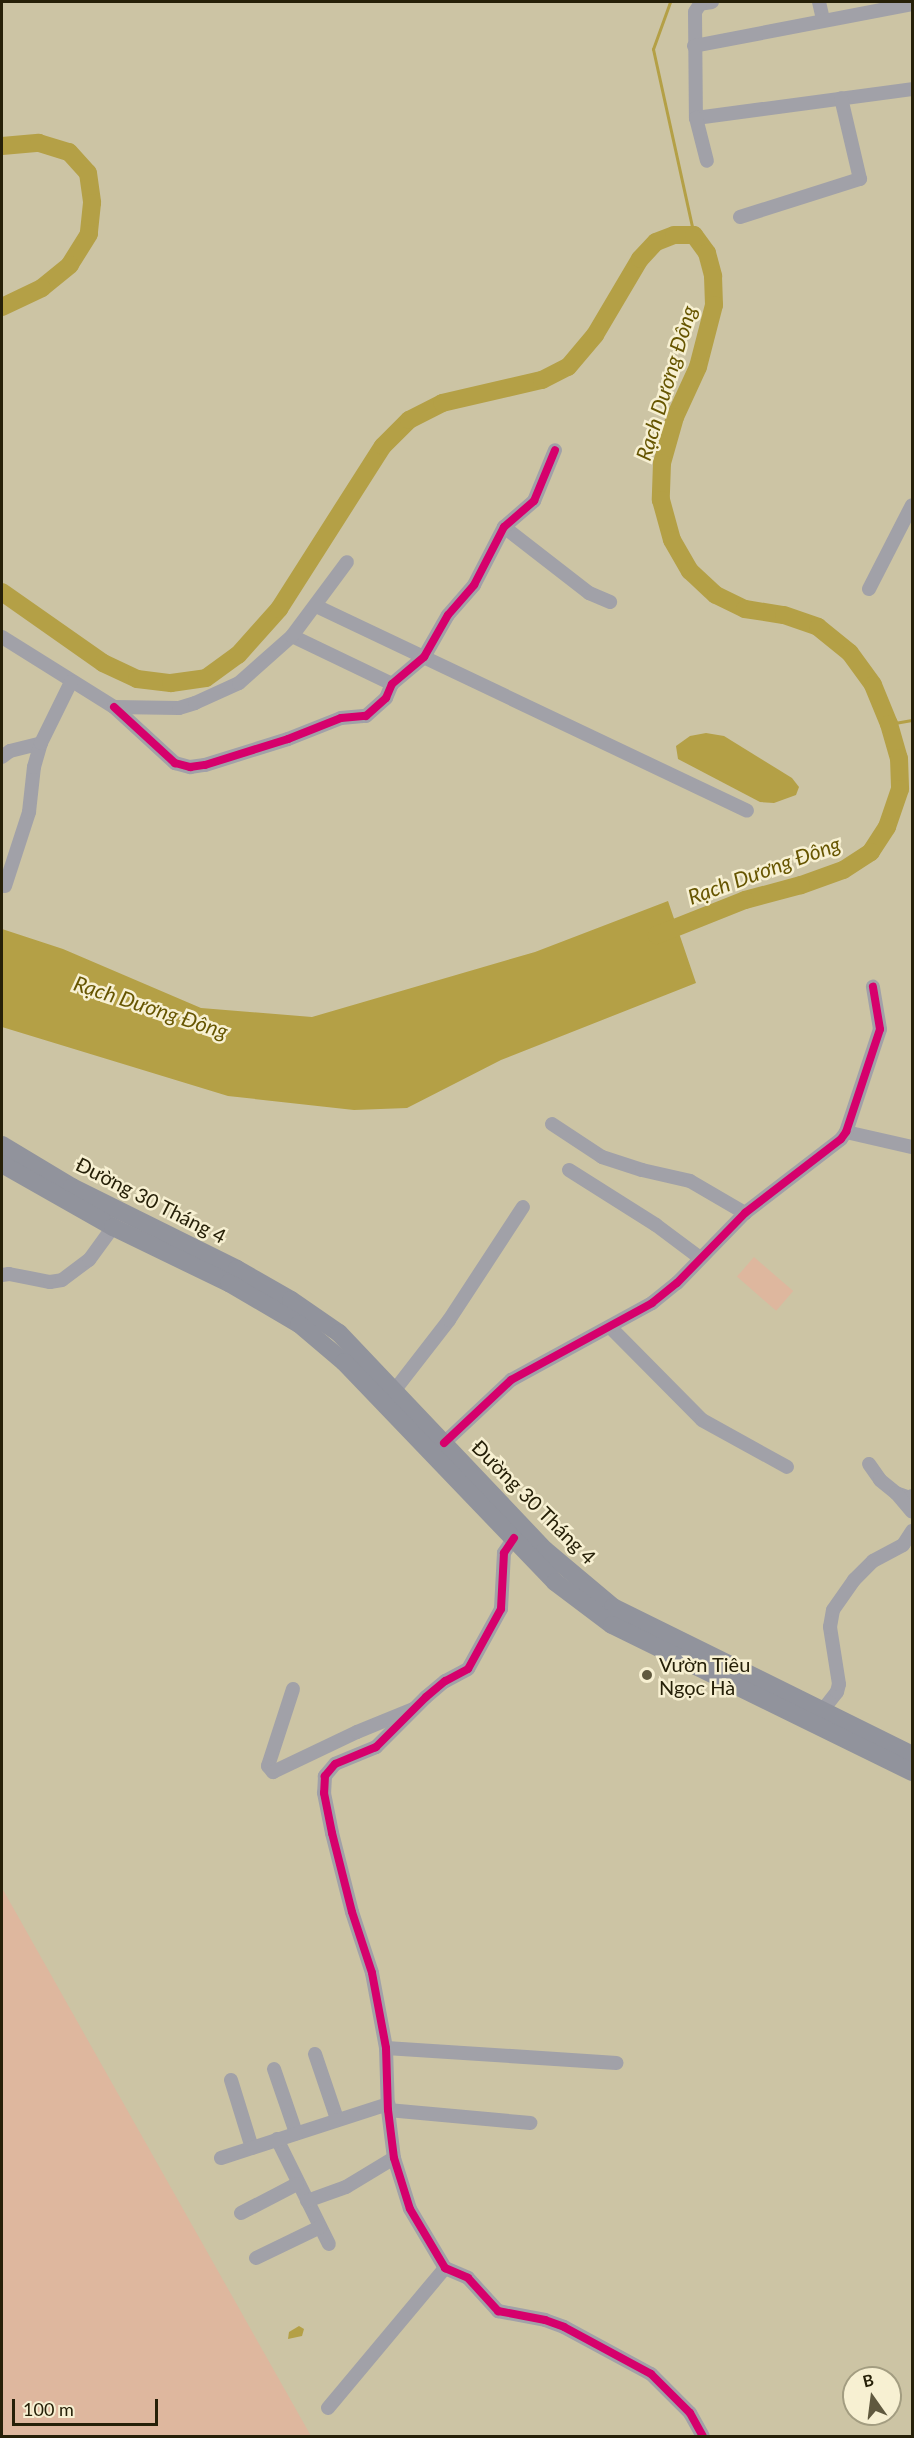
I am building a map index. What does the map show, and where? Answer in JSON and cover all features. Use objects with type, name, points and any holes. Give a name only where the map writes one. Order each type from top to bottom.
[{"type":"main road","name":"Đường 30 Tháng 4","points":[[6,1157],[113,1227],[291,1300],[339,1333],[394,1391],[514,1538],[555,1582],[612,1625],[650,1636],[774,1695],[912,1772]]},
{"type":"main road","name":"Đường 30 Tháng 4","points":[[6,1157],[82,1192],[233,1276],[299,1324],[439,1448],[577,1579],[650,1636]]},
{"type":"main road","name":"Đường 30 Tháng 4","points":[[774,1695],[822,1711],[912,1755]]},
{"type":"street","points":[[707,161],[696,118],[694,46],[696,7],[712,2]]},
{"type":"street","points":[[819,2],[823,20]]},
{"type":"street","points":[[694,46],[912,4]]},
{"type":"street","points":[[696,118],[912,89]]},
{"type":"street","points":[[740,217],[860,179],[841,98]]},
{"type":"street","points":[[4,638],[114,707],[176,763],[190,767],[205,765],[288,739],[341,718],[366,716],[386,698],[392,684],[424,657],[448,615],[474,585],[504,527],[534,501],[555,450]]},
{"type":"street","points":[[869,589],[912,505]]},
{"type":"street","points":[[504,527],[589,593],[610,602]]},
{"type":"street","points":[[114,707],[166,709],[195,703],[239,683],[292,636],[347,562]]},
{"type":"street","points":[[316,606],[747,811]]},
{"type":"street","points":[[292,636],[392,684]]},
{"type":"street","points":[[5,886],[29,812],[34,767],[41,743],[71,682]]},
{"type":"street","points":[[2,757],[10,751],[41,743]]},
{"type":"street","points":[[439,1448],[511,1380],[611,1328],[652,1303],[677,1283],[699,1257],[744,1213],[832,1148],[846,1132],[880,1029],[873,987]]},
{"type":"street","points":[[552,1124],[602,1157],[642,1170],[690,1181],[744,1213]]},
{"type":"street","points":[[846,1132],[910,1143]]},
{"type":"street","points":[[569,1170],[656,1225],[699,1257]]},
{"type":"street","points":[[394,1391],[449,1320],[523,1208]]},
{"type":"street","points":[[2,1275],[9,1274],[50,1282],[62,1280],[89,1260],[113,1227]]},
{"type":"street","points":[[611,1328],[702,1420],[787,1467]]},
{"type":"street","points":[[869,1464],[873,1474],[896,1492],[912,1512]]},
{"type":"street","points":[[896,1492],[910,1498],[912,1496]]},
{"type":"street","points":[[822,1711],[837,1692],[839,1684],[830,1627],[833,1610],[854,1580],[873,1561],[903,1545],[912,1530]]},
{"type":"street","points":[[514,1538],[504,1553],[501,1609],[468,1669],[445,1681],[376,1747],[328,1770],[324,1783],[332,1833],[352,1912],[372,1972],[386,2048],[388,2107],[394,2158],[410,2209],[445,2268],[468,2278],[498,2311],[546,2320],[564,2326],[651,2374],[690,2413],[703,2436]]},
{"type":"street","points":[[293,1689],[268,1766],[273,1772],[357,1731],[415,1709]]},
{"type":"street","points":[[386,2048],[617,2063]]},
{"type":"street","points":[[315,2054],[337,2119]]},
{"type":"street","points":[[274,2068],[296,2133]]},
{"type":"street","points":[[231,2080],[252,2148]]},
{"type":"street","points":[[221,2158],[337,2119],[388,2107],[530,2123]]},
{"type":"street","points":[[277,2139],[297,2184],[329,2244]]},
{"type":"street","points":[[307,2201],[346,2187],[394,2158]]},
{"type":"street","points":[[241,2213],[297,2184]]},
{"type":"street","points":[[256,2258],[320,2227]]},
{"type":"street","points":[[328,2408],[445,2268]]},
{"type":"shaded area","points":[[754,1257],[793,1291],[776,1311],[737,1277]]},
{"type":"shaded area","points":[[2,1888],[311,2436],[2,2436]]},
{"type":"water","points":[[706,733],[724,736],[792,778],[799,787],[796,795],[774,803],[760,802],[678,759],[676,746],[690,736]]},
{"type":"water","points":[[668,901],[696,983],[501,1060],[407,1108],[354,1110],[228,1096],[2,1027],[2,929],[63,949],[201,1008],[312,1017],[535,952]]},
{"type":"water","points":[[299,2326],[304,2329],[302,2336],[288,2339],[289,2332]]},
{"type":"waterway","points":[[670,2],[653,49],[694,235]]},
{"type":"waterway","name":"Rạch Dương Đông","points":[[2,146],[39,143],[69,152],[88,173],[92,203],[89,234],[70,265],[42,288],[2,307]]},
{"type":"waterway","name":"Rạch Dương Đông","points":[[2,592],[103,663],[137,679],[171,683],[206,678],[238,655],[279,609],[383,446],[409,420],[442,403],[542,380],[568,367],[595,335],[640,259],[656,242],[674,235],[694,235],[707,253],[713,276],[714,305],[698,367],[675,417],[662,463],[661,500],[672,540],[690,571],[716,595],[745,609],[784,615],[818,627],[850,653],[873,685],[889,724],[899,758],[900,789],[887,827],[871,852],[843,870],[801,885],[745,900],[657,935]]},
{"type":"waterway","points":[[889,724],[912,720]]},
{"type":"cycle path","points":[[114,707],[175,763],[190,767],[205,765],[288,739],[341,718],[366,716],[386,698],[392,684],[424,657],[448,615],[474,585],[504,527],[534,501],[555,450]]},
{"type":"cycle path","points":[[444,1443],[511,1380],[652,1303],[677,1283],[745,1213],[841,1139],[846,1132],[880,1029],[873,987]]},
{"type":"cycle path","points":[[514,1538],[504,1553],[501,1609],[468,1669],[445,1681],[426,1697],[376,1747],[335,1764],[325,1776],[324,1793],[332,1833],[352,1912],[372,1973],[386,2048],[388,2110],[394,2158],[410,2209],[445,2268],[468,2278],[498,2311],[545,2320],[564,2327],[651,2374],[690,2413],[703,2436]]},
{"type":"place","name":"Vườn Tiêu Ngọc Hà","points":[[647,1675]]}]
